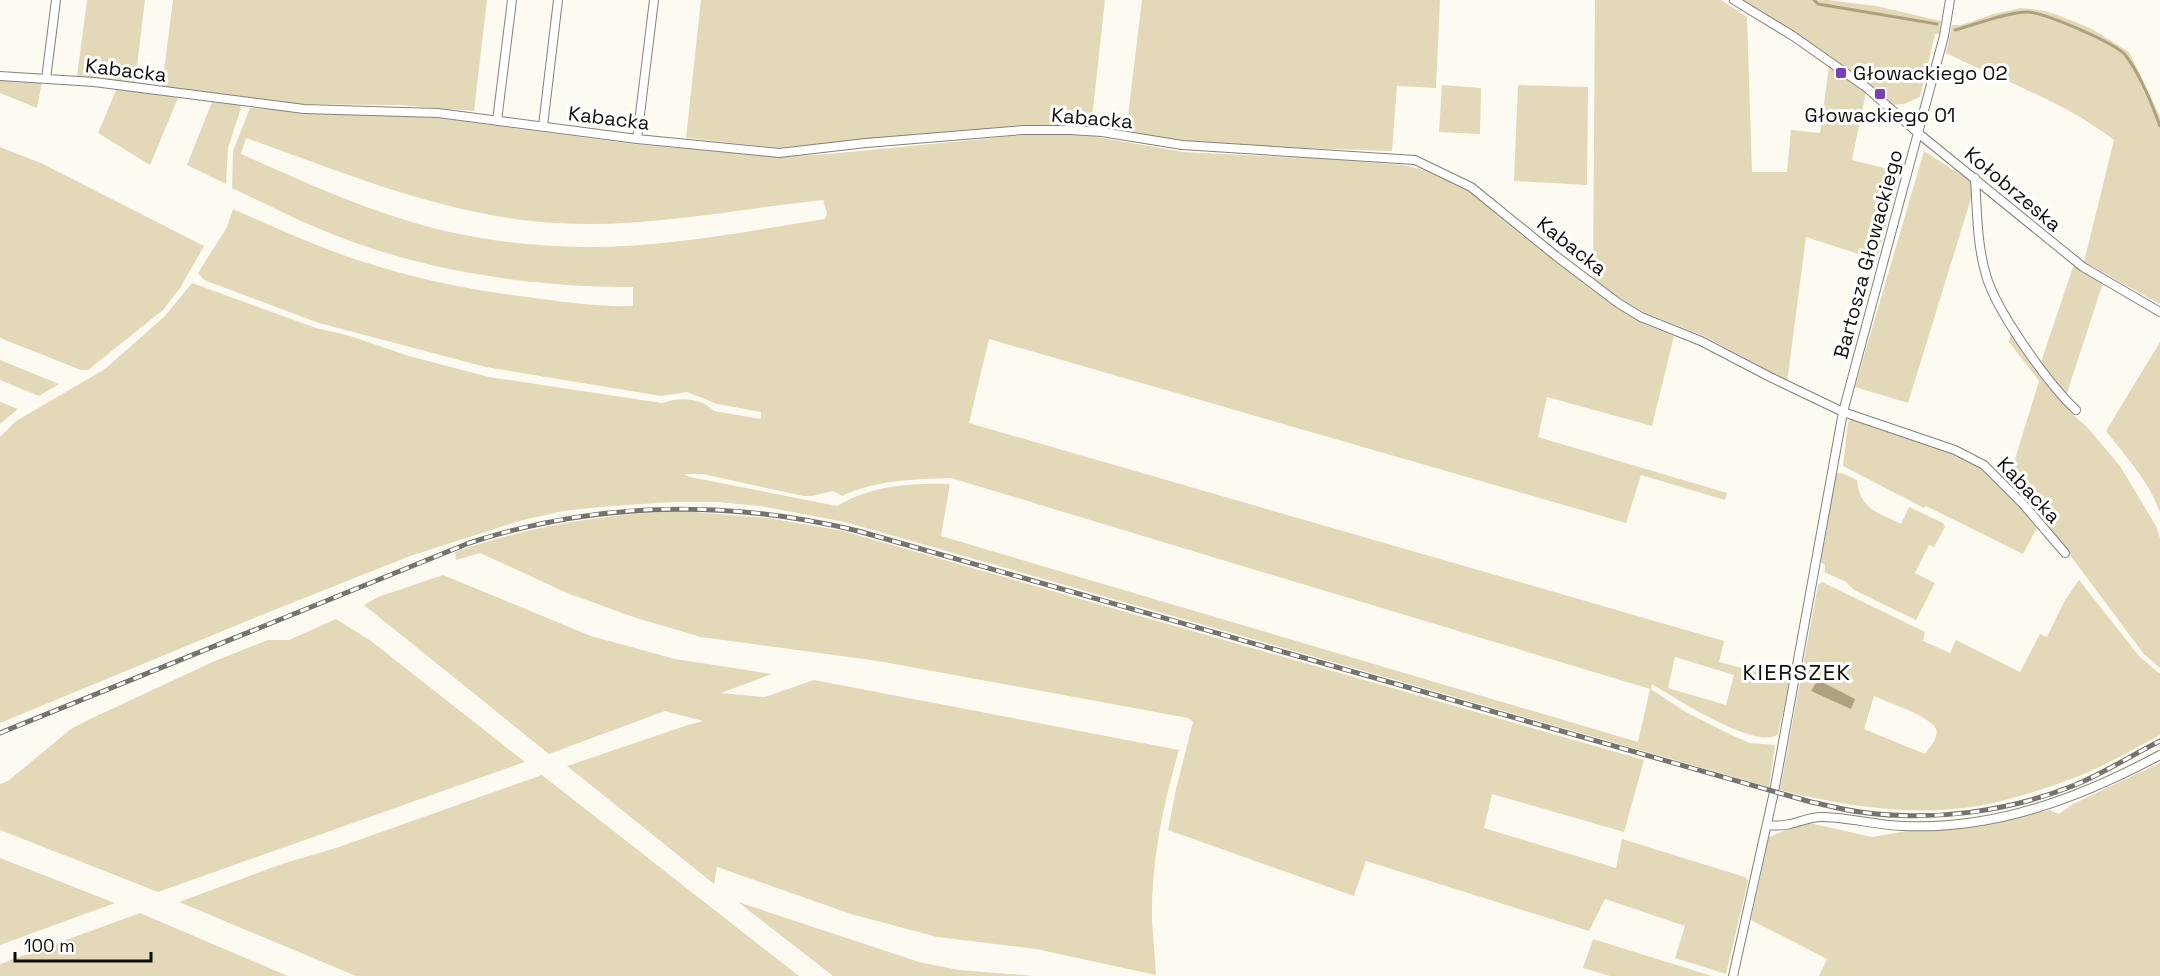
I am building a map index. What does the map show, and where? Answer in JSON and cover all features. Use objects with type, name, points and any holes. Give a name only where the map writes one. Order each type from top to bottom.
[{"type":"street","points":[[46,79],[56,0]]},
{"type":"street","points":[[497,121],[512,0]]},
{"type":"street","points":[[543,126],[558,0]]},
{"type":"street","points":[[637,139],[654,0]]},
{"type":"street","name":"Kołobrzeska","points":[[1734,0],[1842,70],[1880,98],[1918,133],[2083,267],[2160,312]]},
{"type":"street","name":"Bartosza Głowackiego","points":[[1734,976],[1767,825],[1843,412],[1944,36],[1950,0]]},
{"type":"street","name":"Kabacka","points":[[0,76],[94,82],[304,109],[438,113],[637,139],[779,153],[1023,130],[1070,130],[1102,132],[1182,145],[1415,160],[1471,187],[1618,303],[1641,317],[1701,341],[1843,412],[1934,442],[1971,457],[1984,465],[2024,504],[2065,554]]},
{"type":"street","points":[[1975,178],[1982,258],[1992,293],[2030,352],[2064,399],[2076,410]]},
{"type":"street","points":[[1767,825],[1781,826],[1817,817],[1905,826],[1963,823],[2000,818],[2079,794],[2160,755]]},
{"type":"shaded area","points":[[87,0],[145,0],[135,83],[77,76]]},
{"type":"shaded area","points":[[173,0],[487,0],[474,111],[397,105],[290,104],[162,86]]},
{"type":"shaded area","points":[[701,0],[1105,0],[1091,128],[1025,125],[815,147],[777,148],[686,138]]},
{"type":"shaded area","points":[[1142,0],[1440,0],[1436,88],[1397,86],[1392,151],[1196,142],[1126,132]]},
{"type":"shaded area","points":[[1595,0],[1721,0],[1747,17],[1752,172],[1787,172],[1791,130],[1820,133],[1829,66],[1866,92],[1852,160],[1900,172],[1877,260],[1806,237],[1787,383],[1704,336],[1643,312],[1620,299],[1593,278]]},
{"type":"shaded area","points":[[1742,0],[1828,0],[1876,6],[1941,21],[1939,34],[1935,34],[1920,97],[1904,104],[1894,105],[1857,74]]},
{"type":"shaded area","points":[[2021,8],[2058,15],[2092,29],[2129,52],[2158,112],[2160,117],[2160,304],[2084,262],[2114,140],[2053,103],[1946,53],[1952,25],[1961,25]]},
{"type":"shaded area","points":[[0,79],[42,82],[37,108],[0,93]]},
{"type":"shaded area","points":[[1442,85],[1481,88],[1480,134],[1439,132]]},
{"type":"shaded area","points":[[1518,85],[1588,87],[1587,185],[1514,181]]},
{"type":"shaded area","points":[[117,88],[178,98],[150,165],[98,133]]},
{"type":"shaded area","points":[[212,102],[240,105],[241,108],[228,148],[226,184],[187,165]]},
{"type":"shaded area","points":[[250,108],[438,118],[633,144],[777,157],[1024,135],[1086,135],[1183,152],[1403,165],[1436,173],[1477,196],[1609,302],[1646,325],[1674,336],[1652,426],[1547,397],[1538,437],[1727,493],[1725,500],[1641,475],[1626,523],[989,339],[969,423],[1724,641],[1719,662],[1790,681],[1778,734],[1768,738],[1735,730],[1652,684],[1651,689],[1684,711],[1731,735],[1750,743],[1775,745],[1769,787],[845,522],[760,506],[717,502],[612,506],[563,511],[519,521],[410,556],[0,723],[0,437],[16,421],[105,369],[165,316],[192,283],[316,328],[489,377],[662,403],[690,400],[703,403],[714,411],[761,419],[761,412],[717,404],[687,392],[661,396],[486,367],[319,323],[204,280],[198,273],[227,227],[233,209],[347,256],[430,280],[497,293],[599,305],[633,306],[633,287],[552,284],[471,273],[391,255],[353,242],[232,188],[233,151]],"holes":[[[246,138],[398,192],[476,212],[516,219],[589,224],[656,221],[823,200],[827,213],[825,219],[708,238],[649,244],[573,247],[502,241],[467,236],[423,225],[344,198],[241,154]],[[684,474],[703,474],[803,496],[833,491],[842,496],[881,484],[951,478],[1650,689],[1638,742],[941,536],[950,484],[892,487],[864,494],[837,506]],[[1675,657],[1734,675],[1726,705],[1668,688]]]},
{"type":"shaded area","points":[[0,147],[41,163],[204,246],[180,288],[163,310],[88,370],[81,370],[0,338]]},
{"type":"shaded area","points":[[1924,151],[1972,182],[1973,192],[1908,403],[1855,387]]},
{"type":"shaded area","points":[[2074,264],[2103,283],[2066,396],[2041,362]]},
{"type":"shaded area","points":[[2012,331],[2071,413],[2087,427],[2120,466],[2156,526],[2160,538],[2160,668],[2143,653],[2061,543],[2008,482],[2039,381],[2009,342]]},
{"type":"shaded area","points":[[2160,342],[2160,513],[2144,480],[2106,431]]},
{"type":"shaded area","points":[[0,360],[59,384],[39,396],[0,380]]},
{"type":"shaded area","points":[[0,402],[18,409],[0,424]]},
{"type":"shaded area","points":[[1852,419],[1927,443],[1987,469],[2038,526],[2023,554],[1926,506],[1924,508],[1843,466],[1848,422]]},
{"type":"shaded area","points":[[1836,473],[1842,473],[1857,480],[1866,504],[1878,513],[1901,524],[1909,507],[1943,523],[1945,527],[1934,547],[1929,545],[1915,573],[1935,583],[1916,620],[1854,590],[1846,582],[1822,571],[1825,571],[1825,565],[1821,562]]},
{"type":"shaded area","points":[[681,511],[768,518],[843,531],[1644,760],[1624,832],[1492,794],[1484,828],[1616,868],[1622,839],[1745,877],[1748,881],[1726,974],[1675,958],[1685,926],[1605,899],[1589,931],[1366,861],[1354,896],[1168,830],[1193,722],[1188,718],[878,661],[701,637],[636,618],[567,593],[480,553],[456,560],[455,552],[539,528],[595,518]]},
{"type":"shaded area","points":[[443,575],[591,636],[675,659],[772,674],[721,693],[765,697],[814,680],[1179,750],[1163,813],[1156,855],[1152,920],[1156,975],[1036,949],[937,937],[851,914],[717,867],[714,884],[567,766],[703,721],[665,711],[549,754],[364,605],[378,597]]},
{"type":"shaded area","points":[[2079,580],[2139,656],[2160,674],[2160,735],[2079,776],[2029,793],[1978,806],[1928,810],[1878,808],[1829,801],[1780,790],[1818,585],[1822,582],[1925,632],[1923,641],[1950,653],[1956,640],[2020,672],[2040,634],[2047,637],[2064,602]],"holes":[[[1874,696],[1933,724],[1937,732],[1936,736],[1925,754],[1864,729]]]},
{"type":"shaded area","points":[[336,619],[371,641],[525,762],[158,892],[0,830],[0,784],[8,781],[71,729],[217,660],[268,640],[289,640]]},
{"type":"shaded area","points":[[1818,680],[1855,699],[1851,709],[1811,691]]},
{"type":"shaded area","points":[[2160,763],[2160,976],[1819,976],[1827,959],[1751,920],[1769,837],[1805,822],[1872,837],[1907,831],[1979,826],[2050,810],[2059,814],[2073,804]]},
{"type":"shaded area","points":[[542,775],[799,976],[356,976],[179,902],[282,864],[339,847]]},
{"type":"shaded area","points":[[0,858],[115,903],[0,945]]},
{"type":"shaded area","points":[[738,902],[919,962],[959,970],[1035,976],[833,976]]},
{"type":"shaded area","points":[[140,913],[288,976],[0,976],[0,964]]},
{"type":"shaded area","points":[[1593,939],[1712,976],[1610,976],[1583,968]]},
{"type":"waterway","points":[[1814,0],[1818,4],[1937,24]]},
{"type":"waterway","points":[[1955,30],[2026,12],[2063,22],[2109,44],[2126,56],[2141,81],[2160,126]]},
{"type":"railway","points":[[0,733],[469,543],[517,529],[566,519],[614,512],[662,509],[760,513],[858,531],[1811,802],[1854,811],[1915,816],[1997,808],[2075,785],[2160,741]]},
{"type":"place","name":"Głowackiego 02","points":[[1841,73]]},
{"type":"place","name":"Głowackiego 01","points":[[1880,94]]},
{"type":"district","name":"KIERSZEK","points":[[1797,672]]}]
